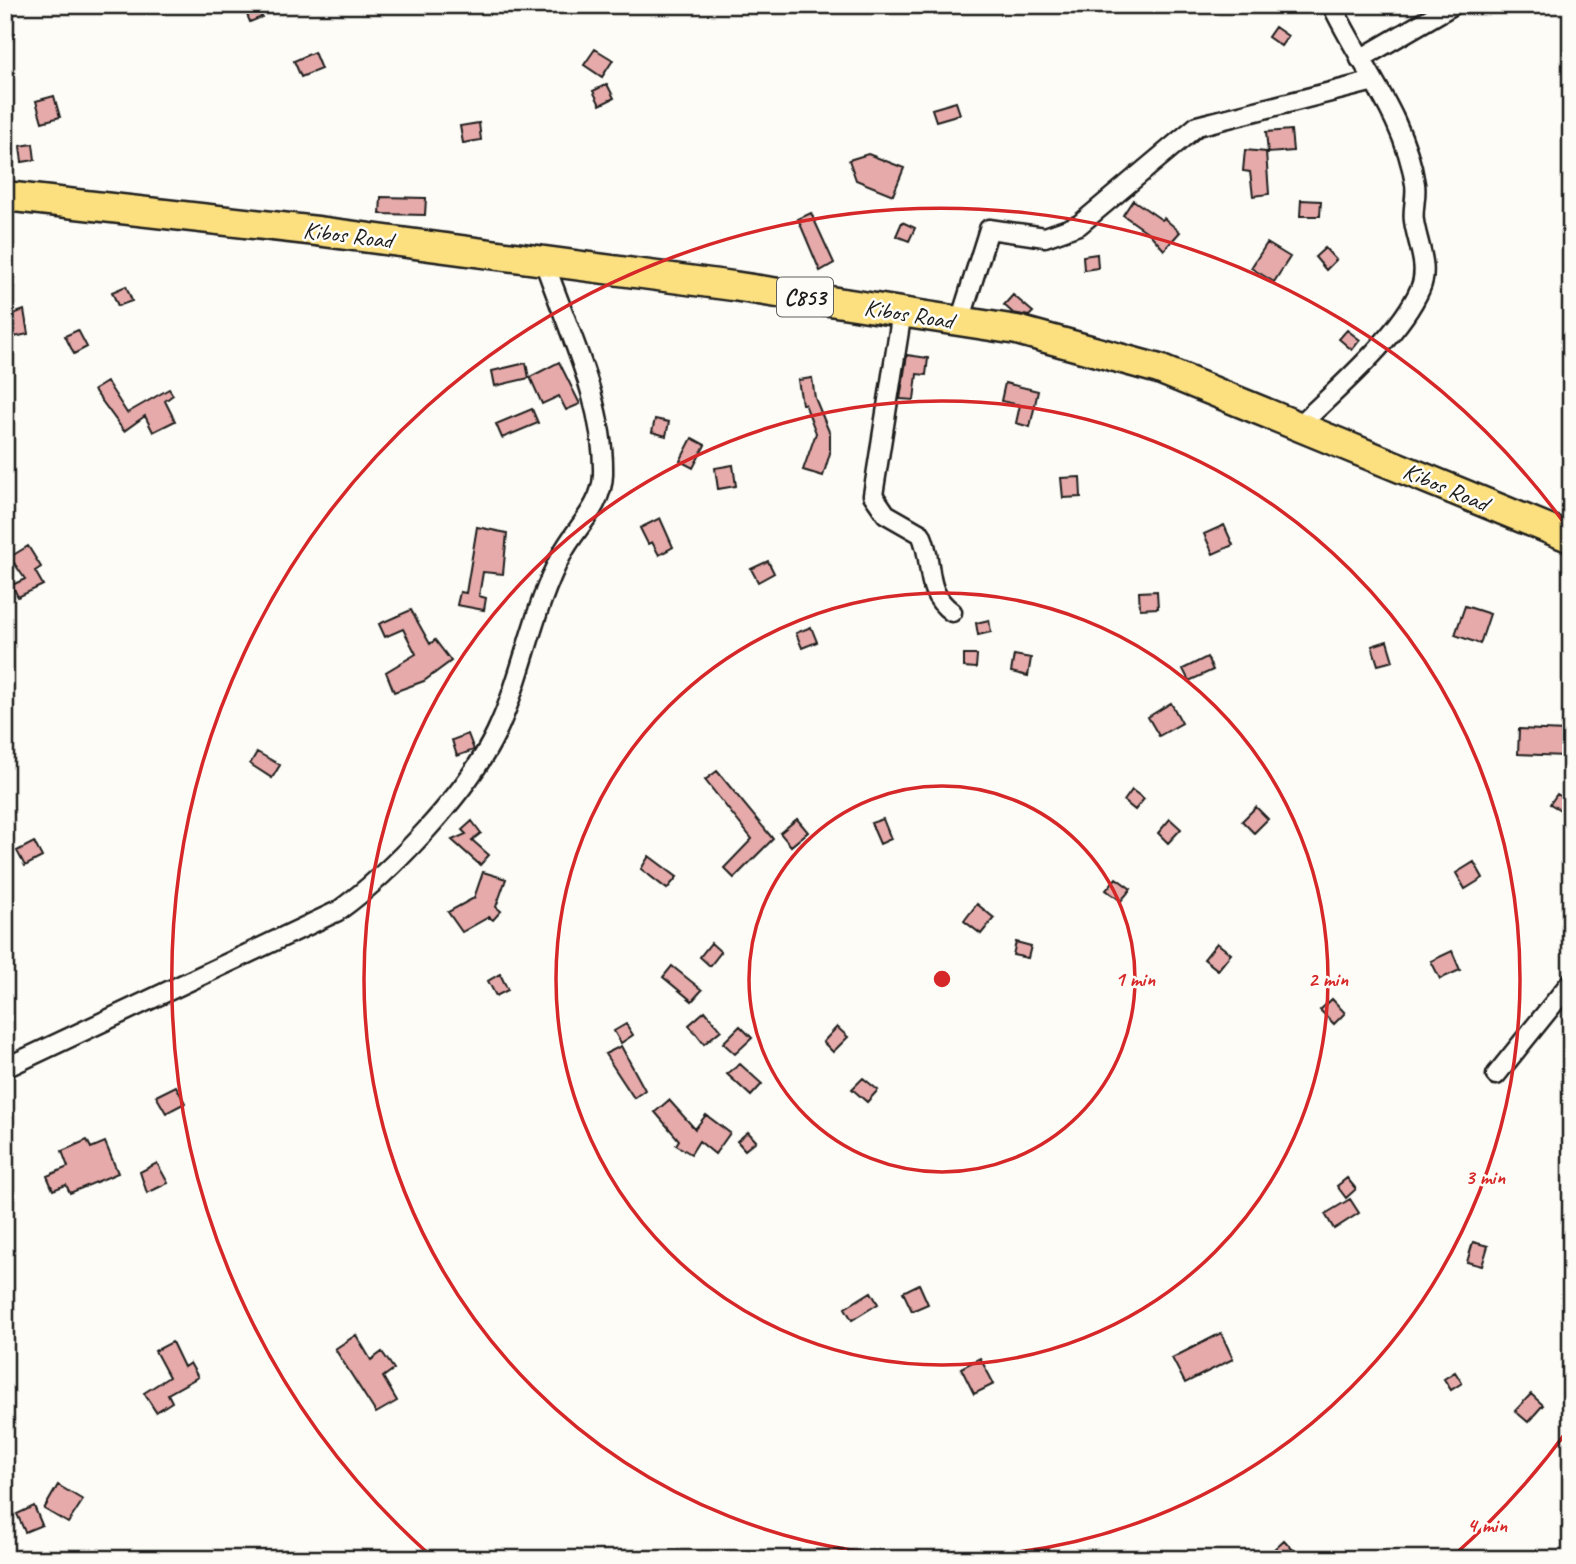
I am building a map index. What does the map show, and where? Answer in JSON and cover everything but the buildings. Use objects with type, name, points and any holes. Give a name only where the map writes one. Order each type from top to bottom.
[{"type":"main road","name":"Kibos Road","points":[[5,196],[317,231],[544,261],[902,312],[1029,333],[1159,369],[1568,532]]},
{"type":"street","points":[[1300,425],[1390,332],[1413,304],[1422,286],[1424,266],[1413,217],[1416,186],[1402,137],[1332,5]]},
{"type":"street","points":[[1360,59],[1453,5]]},
{"type":"street","points":[[960,321],[989,229],[1045,237],[1079,225],[1197,127],[1374,81]]},
{"type":"street","points":[[5,1068],[98,1027],[338,911],[364,891],[426,829],[474,771],[496,732],[562,553],[583,526],[603,479],[603,446],[594,407],[544,261]]},
{"type":"street","points":[[902,312],[873,495],[886,514],[921,534],[927,552],[933,592],[952,612]]},
{"type":"street","points":[[1496,1075],[1571,982]]}]
